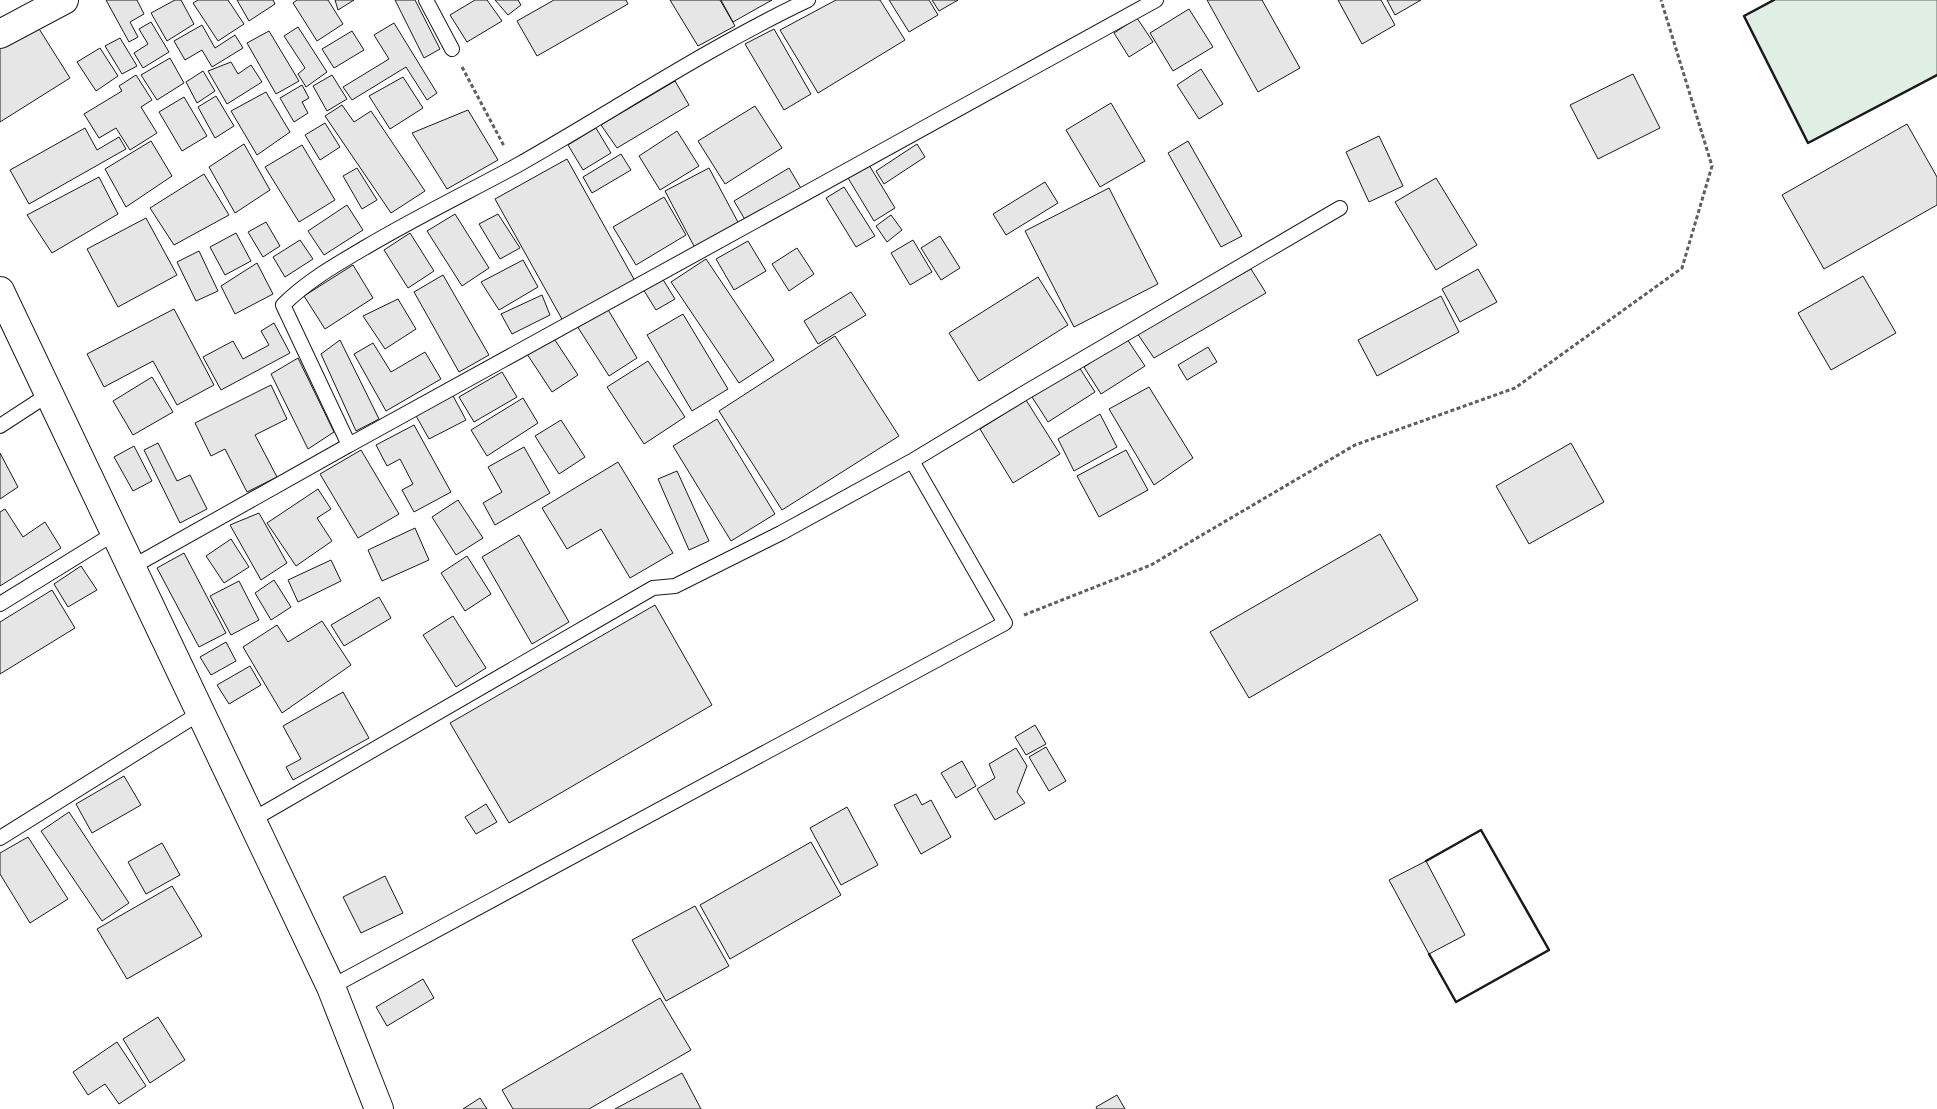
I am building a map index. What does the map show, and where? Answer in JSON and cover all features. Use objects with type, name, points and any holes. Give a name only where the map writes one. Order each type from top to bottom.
[{"type":"main road","points":[[0,34],[64,0]]},
{"type":"main road","points":[[0,291],[331,987],[379,1109]]},
{"type":"lane","points":[[426,0],[452,49]]},
{"type":"lane","points":[[348,445],[283,305],[297,291],[344,260],[402,226],[515,166],[761,22],[808,0]]},
{"type":"lane","points":[[132,567],[348,445],[1156,0]]},
{"type":"lane","points":[[252,820],[653,588],[675,586],[781,533],[912,461],[1340,208]]},
{"type":"lane","points":[[0,426],[49,394]]},
{"type":"lane","points":[[331,987],[1005,623],[912,461]]},
{"type":"lane","points":[[0,604],[115,533]]},
{"type":"lane","points":[[0,838],[200,713]]},
{"type":"path","points":[[1005,623],[1151,565],[1355,445],[1515,388],[1682,268],[1712,166],[1661,0]]},
{"type":"path","points":[[452,49],[515,166]]},
{"type":"green space","points":[[1774,0],[1937,0],[1937,75],[1808,143],[1744,16]]},
{"type":"building","points":[[106,0],[137,0],[144,14],[130,22],[138,37],[129,42]]},
{"type":"building","points":[[175,0],[181,0],[194,24],[167,41],[151,13]]},
{"type":"building","points":[[198,0],[228,0],[244,24],[218,41],[193,3]]},
{"type":"building","points":[[237,0],[273,0],[275,4],[249,21]]},
{"type":"building","points":[[297,0],[328,0],[343,24],[317,41],[293,3]]},
{"type":"building","points":[[335,0],[354,0],[338,10]]},
{"type":"building","points":[[395,0],[415,0],[440,49],[424,58]]},
{"type":"building","points":[[475,0],[487,0],[502,21],[467,42],[450,15]]},
{"type":"building","points":[[495,0],[518,0],[521,5],[508,15]]},
{"type":"building","points":[[554,0],[626,0],[628,4],[537,56],[517,21]]},
{"type":"building","points":[[670,0],[720,0],[735,26],[698,46]]},
{"type":"building","points":[[721,0],[772,0],[733,22]]},
{"type":"building","points":[[836,0],[880,0],[905,40],[818,93],[780,30]]},
{"type":"building","points":[[889,0],[929,0],[938,15],[909,32]]},
{"type":"building","points":[[932,0],[958,0],[939,11]]},
{"type":"building","points":[[1207,0],[1262,0],[1300,68],[1258,92]]},
{"type":"building","points":[[1338,0],[1381,0],[1395,25],[1362,44]]},
{"type":"building","points":[[1387,0],[1421,0],[1395,15]]},
{"type":"building","points":[[1189,9],[1213,47],[1173,71],[1150,33]]},
{"type":"building","points":[[1137,18],[1153,42],[1129,57],[1114,33]]},
{"type":"building","points":[[151,22],[169,52],[143,68],[134,53],[148,44],[139,29]]},
{"type":"building","points":[[394,23],[437,93],[427,100],[406,67],[352,100],[343,87],[389,59],[374,35]]},
{"type":"building","points":[[36,24],[70,78],[0,122],[0,47]]},
{"type":"building","points":[[202,25],[215,48],[235,35],[243,48],[212,67],[202,50],[185,60],[174,41]]},
{"type":"building","points":[[298,27],[327,72],[306,87],[298,74],[305,68],[284,36]]},
{"type":"building","points":[[774,29],[811,94],[784,110],[745,44]]},
{"type":"building","points":[[269,31],[299,81],[276,94],[247,43]]},
{"type":"building","points":[[352,31],[364,50],[334,68],[322,49]]},
{"type":"building","points":[[120,38],[137,66],[122,74],[105,46]]},
{"type":"building","points":[[100,48],[118,76],[96,91],[77,62]]},
{"type":"building","points":[[170,58],[184,83],[157,100],[141,75]]},
{"type":"building","points":[[231,62],[238,74],[251,65],[262,82],[227,104],[208,71]]},
{"type":"building","points":[[1201,69],[1223,104],[1199,119],[1177,85]]},
{"type":"building","points":[[203,71],[215,91],[197,103],[186,82]]},
{"type":"building","points":[[1633,74],[1660,128],[1598,159],[1570,105]]},
{"type":"building","points":[[136,75],[152,100],[141,107],[157,133],[130,150],[116,128],[99,138],[84,114],[122,91],[119,86]]},
{"type":"building","points":[[332,75],[347,99],[327,111],[313,86]]},
{"type":"building","points":[[403,77],[423,108],[390,129],[369,96]]},
{"type":"building","points":[[675,81],[689,105],[617,148],[601,125]]},
{"type":"building","points":[[302,85],[309,98],[302,102],[308,113],[294,122],[280,98]]},
{"type":"building","points":[[266,92],[290,132],[257,155],[231,111]]},
{"type":"building","points":[[216,96],[234,126],[215,138],[198,107]]},
{"type":"building","points":[[184,97],[207,136],[182,151],[159,112]]},
{"type":"building","points":[[1111,103],[1145,161],[1100,187],[1066,130]]},
{"type":"building","points":[[342,105],[354,122],[371,111],[425,191],[391,213],[325,116]]},
{"type":"building","points":[[755,106],[782,148],[725,184],[698,141]]},
{"type":"building","points":[[468,110],[498,160],[447,189],[412,133]]},
{"type":"building","points":[[325,123],[340,147],[320,160],[305,135]]},
{"type":"building","points":[[1907,124],[1937,177],[1937,205],[1824,269],[1782,195]]},
{"type":"building","points":[[85,128],[97,150],[119,137],[126,149],[29,204],[10,170]]},
{"type":"building","points":[[596,128],[611,153],[583,170],[568,145]]},
{"type":"building","points":[[677,131],[699,166],[660,190],[639,156]]},
{"type":"building","points":[[1379,136],[1403,186],[1369,202],[1346,152]]},
{"type":"building","points":[[151,141],[172,176],[126,207],[105,169]]},
{"type":"building","points":[[1188,141],[1242,236],[1221,247],[1168,153]]},
{"type":"building","points":[[244,144],[270,190],[235,213],[209,167]]},
{"type":"building","points":[[917,144],[925,157],[884,184],[876,171]]},
{"type":"building","points":[[302,145],[335,200],[299,222],[265,167]]},
{"type":"building","points":[[621,154],[631,170],[592,193],[583,177]]},
{"type":"building","points":[[567,159],[635,281],[563,321],[495,199]]},
{"type":"building","points":[[869,165],[895,208],[874,221],[848,178]]},
{"type":"building","points":[[357,168],[377,200],[362,209],[343,176]]},
{"type":"building","points":[[709,168],[739,224],[695,248],[665,191]]},
{"type":"building","points":[[789,168],[802,190],[747,223],[734,201]]},
{"type":"building","points":[[204,174],[229,215],[174,245],[150,208]]},
{"type":"building","points":[[99,177],[118,214],[52,253],[27,215]]},
{"type":"building","points":[[1436,178],[1477,245],[1436,270],[1395,202]]},
{"type":"building","points":[[1045,182],[1058,203],[1006,235],[993,214]]},
{"type":"building","points":[[844,187],[875,236],[856,247],[826,198]]},
{"type":"building","points":[[1109,188],[1158,284],[1074,327],[1025,231]]},
{"type":"building","points":[[664,197],[686,235],[636,265],[613,227]]},
{"type":"building","points":[[347,205],[363,230],[324,255],[308,231]]},
{"type":"building","points":[[455,214],[489,268],[462,286],[427,231]]},
{"type":"building","points":[[498,214],[520,248],[500,259],[479,224]]},
{"type":"building","points":[[891,215],[902,230],[887,242],[876,226]]},
{"type":"building","points":[[146,218],[177,275],[118,307],[87,249]]},
{"type":"building","points":[[266,222],[280,246],[263,257],[248,232]]},
{"type":"building","points":[[236,233],[251,261],[225,275],[210,247]]},
{"type":"building","points":[[410,233],[434,271],[408,288],[384,250]]},
{"type":"building","points":[[940,236],[960,268],[941,280],[921,248]]},
{"type":"building","points":[[300,240],[313,259],[285,277],[273,257]]},
{"type":"building","points":[[913,240],[932,272],[910,285],[891,253]]},
{"type":"building","points":[[748,241],[766,271],[734,290],[716,259]]},
{"type":"building","points":[[797,248],[814,274],[789,291],[772,264]]},
{"type":"building","points":[[199,251],[218,291],[196,301],[177,262]]},
{"type":"building","points":[[706,259],[774,360],[739,383],[671,282]]},
{"type":"building","points":[[523,260],[538,287],[499,310],[481,282]]},
{"type":"building","points":[[257,263],[273,294],[235,314],[221,286]]},
{"type":"building","points":[[353,265],[373,298],[325,329],[304,296]]},
{"type":"building","points":[[1251,269],[1266,293],[1154,358],[1137,333]]},
{"type":"building","points":[[1478,269],[1497,302],[1460,322],[1442,289]]},
{"type":"building","points":[[443,275],[489,355],[459,372],[414,292]]},
{"type":"building","points":[[1863,276],[1896,333],[1831,370],[1798,313]]},
{"type":"building","points":[[1038,277],[1068,325],[979,381],[949,333]]},
{"type":"building","points":[[662,278],[675,299],[656,310],[643,289]]},
{"type":"building","points":[[851,292],[866,315],[818,344],[804,321]]},
{"type":"building","points":[[542,295],[550,315],[512,334],[501,314]]},
{"type":"building","points":[[1441,296],[1459,332],[1377,376],[1358,340]]},
{"type":"building","points":[[398,299],[416,329],[385,349],[363,316]]},
{"type":"building","points":[[607,308],[637,358],[609,376],[577,326]]},
{"type":"building","points":[[174,309],[214,385],[177,405],[153,361],[104,387],[87,354]]},
{"type":"building","points":[[683,314],[728,389],[692,411],[647,335]]},
{"type":"building","points":[[274,323],[290,353],[221,390],[203,357],[233,341],[243,359],[269,345],[261,331]]},
{"type":"building","points":[[835,336],[899,436],[782,510],[719,411]]},
{"type":"building","points":[[553,337],[578,375],[552,392],[527,354]]},
{"type":"building","points":[[1127,339],[1145,366],[1101,394],[1084,367]]},
{"type":"building","points":[[340,340],[379,419],[356,431],[321,354]]},
{"type":"building","points":[[373,343],[391,372],[425,352],[441,379],[386,411],[354,354]]},
{"type":"building","points":[[1208,347],[1217,362],[1187,380],[1178,365]]},
{"type":"building","points":[[298,358],[334,432],[308,449],[271,374]]},
{"type":"building","points":[[648,361],[685,417],[644,444],[607,387]]},
{"type":"building","points":[[1079,367],[1095,392],[1048,422],[1032,397]]},
{"type":"building","points":[[502,372],[517,397],[474,422],[459,397]]},
{"type":"building","points":[[152,377],[173,412],[133,435],[113,401]]},
{"type":"building","points":[[271,385],[287,419],[255,435],[277,477],[247,492],[225,449],[211,456],[195,423]]},
{"type":"building","points":[[1149,387],[1193,458],[1154,485],[1109,409]]},
{"type":"building","points":[[452,394],[466,420],[429,439],[415,414]]},
{"type":"building","points":[[523,398],[538,423],[487,456],[471,430]]},
{"type":"building","points":[[1026,400],[1060,454],[1013,483],[980,429]]},
{"type":"building","points":[[1100,414],[1117,447],[1074,471],[1058,439]]},
{"type":"building","points":[[717,419],[775,514],[731,541],[673,446]]},
{"type":"building","points":[[561,420],[585,457],[559,474],[535,436]]},
{"type":"building","points":[[414,425],[451,492],[414,512],[402,490],[413,484],[400,459],[387,466],[376,445]]},
{"type":"building","points":[[158,443],[177,481],[190,475],[207,509],[180,523],[144,450]]},
{"type":"building","points":[[1571,443],[1604,502],[1529,544],[1496,486]]},
{"type":"building","points":[[134,446],[152,481],[133,491],[114,457]]},
{"type":"building","points":[[524,447],[550,493],[495,525],[483,503],[502,492],[488,467]]},
{"type":"building","points":[[361,450],[399,514],[358,538],[320,474]]},
{"type":"building","points":[[1126,450],[1148,490],[1099,517],[1077,476]]},
{"type":"building","points":[[0,453],[18,487],[0,499]]},
{"type":"building","points":[[618,462],[673,553],[630,578],[601,529],[567,549],[542,508]]},
{"type":"building","points":[[677,471],[709,541],[689,550],[658,479]]},
{"type":"building","points":[[318,489],[331,509],[317,518],[332,541],[296,566],[267,523]]},
{"type":"building","points":[[458,500],[483,538],[456,555],[432,517]]},
{"type":"building","points":[[5,509],[23,537],[45,522],[61,548],[0,586],[0,512]]},
{"type":"building","points":[[259,513],[287,563],[261,580],[230,525]]},
{"type":"building","points":[[415,528],[429,560],[382,581],[368,550]]},
{"type":"building","points":[[1380,534],[1418,600],[1249,698],[1210,632]]},
{"type":"building","points":[[519,535],[569,622],[532,644],[482,557]]},
{"type":"building","points":[[231,539],[249,567],[224,583],[206,556]]},
{"type":"building","points":[[184,553],[226,633],[199,647],[157,568]]},
{"type":"building","points":[[467,556],[491,594],[465,611],[441,573]]},
{"type":"building","points":[[331,560],[341,581],[298,602],[288,580]]},
{"type":"building","points":[[81,566],[97,590],[68,607],[54,584]]},
{"type":"building","points":[[274,580],[291,607],[271,620],[255,593]]},
{"type":"building","points":[[239,581],[259,620],[231,635],[210,596]]},
{"type":"building","points":[[52,590],[75,628],[0,674],[0,622]]},
{"type":"building","points":[[379,597],[391,618],[344,646],[331,625]]},
{"type":"building","points":[[655,605],[712,705],[509,823],[450,723]]},
{"type":"building","points":[[453,616],[486,668],[456,687],[423,635]]},
{"type":"building","points":[[322,621],[351,665],[282,713],[243,647],[277,625],[288,642]]},
{"type":"building","points":[[226,642],[236,661],[211,675],[200,657]]},
{"type":"building","points":[[250,666],[261,685],[229,704],[217,685]]},
{"type":"building","points":[[343,692],[369,738],[293,780],[286,767],[301,759],[283,726]]},
{"type":"building","points":[[1035,725],[1046,744],[1026,755],[1015,737]]},
{"type":"building","points":[[1046,747],[1066,781],[1049,791],[1029,757]]},
{"type":"building","points":[[1016,748],[1027,766],[1017,792],[1025,803],[995,820],[977,789],[995,778],[989,764]]},
{"type":"building","points":[[962,761],[976,786],[956,798],[941,773]]},
{"type":"building","points":[[124,776],[141,805],[92,833],[76,804]]},
{"type":"building","points":[[916,794],[922,805],[931,800],[951,837],[921,854],[894,805]]},
{"type":"building","points":[[486,804],[497,822],[476,834],[465,817]]},
{"type":"building","points":[[847,807],[878,865],[841,885],[810,828]]},
{"type":"building","points":[[69,812],[129,903],[102,921],[41,831]]},
{"type":"building","points":[[28,837],[68,899],[30,923],[0,874],[0,853]]},
{"type":"building","points":[[811,842],[841,895],[730,959],[700,905]]},
{"type":"building","points":[[162,843],[180,875],[146,894],[128,862]]},
{"type":"building","points":[[1426,861],[1465,935],[1429,954],[1389,880]]},
{"type":"building","points":[[385,876],[403,913],[361,933],[343,897]]},
{"type":"building","points":[[172,886],[202,936],[127,979],[97,929]]},
{"type":"building","points":[[695,906],[729,966],[666,1001],[632,940]]},
{"type":"building","points":[[423,979],[434,998],[387,1026],[376,1007]]},
{"type":"building","points":[[660,998],[691,1050],[589,1109],[513,1109],[502,1090]]},
{"type":"building","points":[[158,1017],[185,1060],[150,1083],[123,1039]]},
{"type":"building","points":[[117,1042],[146,1086],[119,1104],[105,1084],[88,1095],[73,1072]]},
{"type":"building","points":[[682,1073],[701,1109],[615,1109]]},
{"type":"building","points":[[1117,1095],[1125,1109],[1097,1109],[1096,1107]]},
{"type":"building","points":[[480,1098],[487,1109],[463,1109]]},
{"type":"wall","points":[[1774,0],[1744,16],[1808,143],[1937,75]]},
{"type":"wall","points":[[1426,861],[1481,830],[1549,950],[1456,1002],[1429,954]]}]
